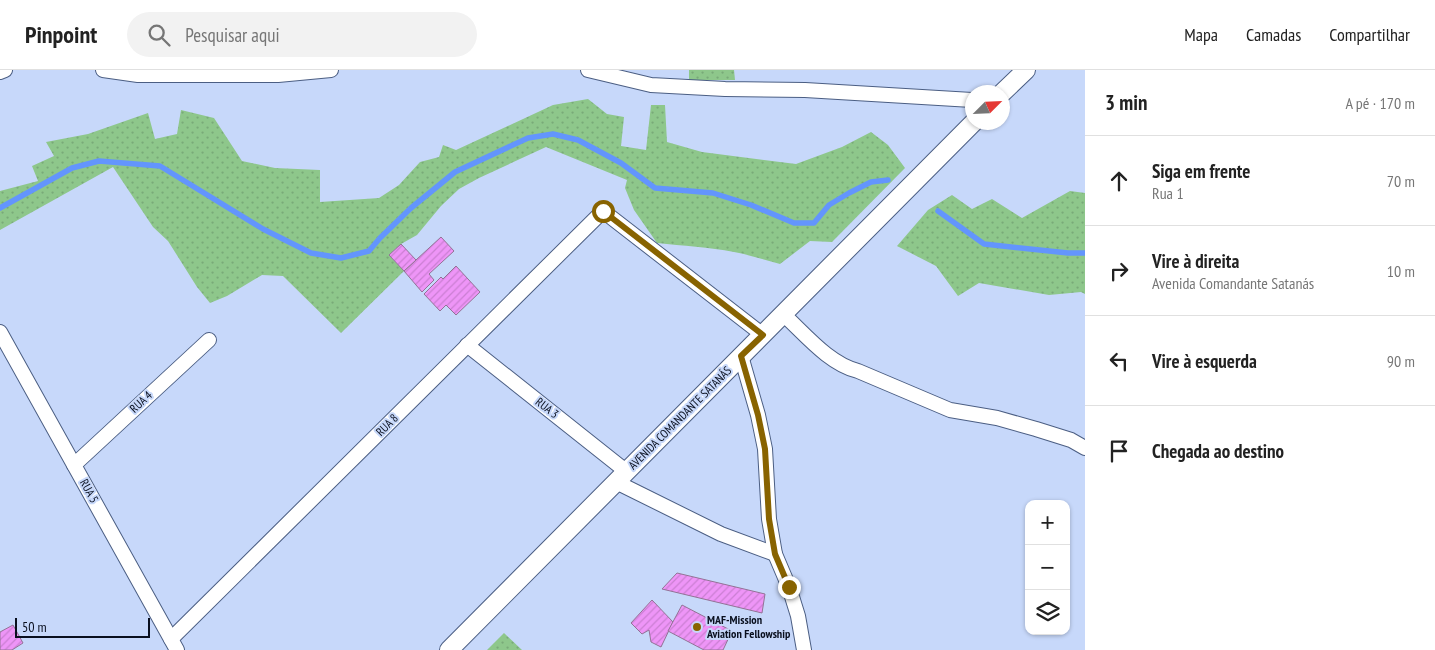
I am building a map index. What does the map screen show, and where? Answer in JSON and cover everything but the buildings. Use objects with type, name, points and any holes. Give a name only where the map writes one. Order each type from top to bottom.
[{"type":"street","points":[[0,72],[5,70]]},
{"type":"street","points":[[103,70],[138,75],[278,75],[330,70]]},
{"type":"street","points":[[588,70],[651,85],[725,89],[805,90],[965,100]]},
{"type":"street","points":[[1010,86],[1026,70]]},
{"type":"street","name":"AVENIDA COMANDANTE SATANÁS","points":[[450,650],[966,130]]},
{"type":"street","name":"RUA 8","points":[[174,644],[467,345],[603,211],[763,335]]},
{"type":"street","points":[[783,314],[834,361],[848,368],[950,410],[997,418],[1072,440],[1085,448]]},
{"type":"street","name":"RUA 5","points":[[0,332],[174,644]]},
{"type":"street","name":"RUA 4","points":[[74,465],[208,340]]},
{"type":"street","name":"RUA 3","points":[[467,345],[621,477],[721,534],[775,554]]},
{"type":"street","points":[[741,356],[758,415],[765,449],[769,519],[775,554],[796,609],[804,650]]},
{"type":"green space","points":[[689,70],[734,70],[735,80],[689,80]]},
{"type":"green space","points":[[588,99],[607,114],[624,117],[621,146],[646,150],[651,105],[665,105],[667,142],[702,152],[796,164],[842,147],[871,132],[888,145],[905,168],[832,242],[810,241],[780,264],[725,250],[657,243],[634,210],[625,188],[627,180],[546,147],[459,189],[441,206],[417,235],[401,244],[389,255],[404,271],[341,333],[283,276],[262,275],[227,296],[210,303],[197,287],[168,241],[153,227],[113,167],[0,230],[0,191],[38,181],[32,166],[54,156],[46,142],[88,134],[148,113],[155,139],[177,134],[181,110],[214,118],[242,161],[275,168],[320,170],[320,202],[379,198],[399,185],[420,162],[439,157],[443,145],[456,150],[553,105]]},
{"type":"green space","points":[[1070,191],[1085,193],[1085,294],[1081,292],[1049,295],[979,283],[958,296],[936,266],[897,246],[928,210],[952,195],[972,209],[992,199],[1022,218]]},
{"type":"green space","points":[[504,633],[522,650],[487,650]]},
{"type":"waterway","points":[[0,208],[72,168],[99,161],[160,166],[263,229],[311,253],[341,258],[369,251],[411,208],[455,172],[528,138],[553,134],[578,140],[621,163],[655,188],[713,193],[751,205],[794,223],[814,223],[829,205],[849,193],[871,182],[888,180]]},
{"type":"waterway","points":[[938,211],[984,244],[1068,253],[1085,253]]},
{"type":"place","name":"MAF-Mission Aviation Fellowship","points":[[697,627]]},
{"type":"route","points":[[603,211],[763,335],[741,356],[758,415],[765,449],[769,519],[775,554],[789,587]]}]
